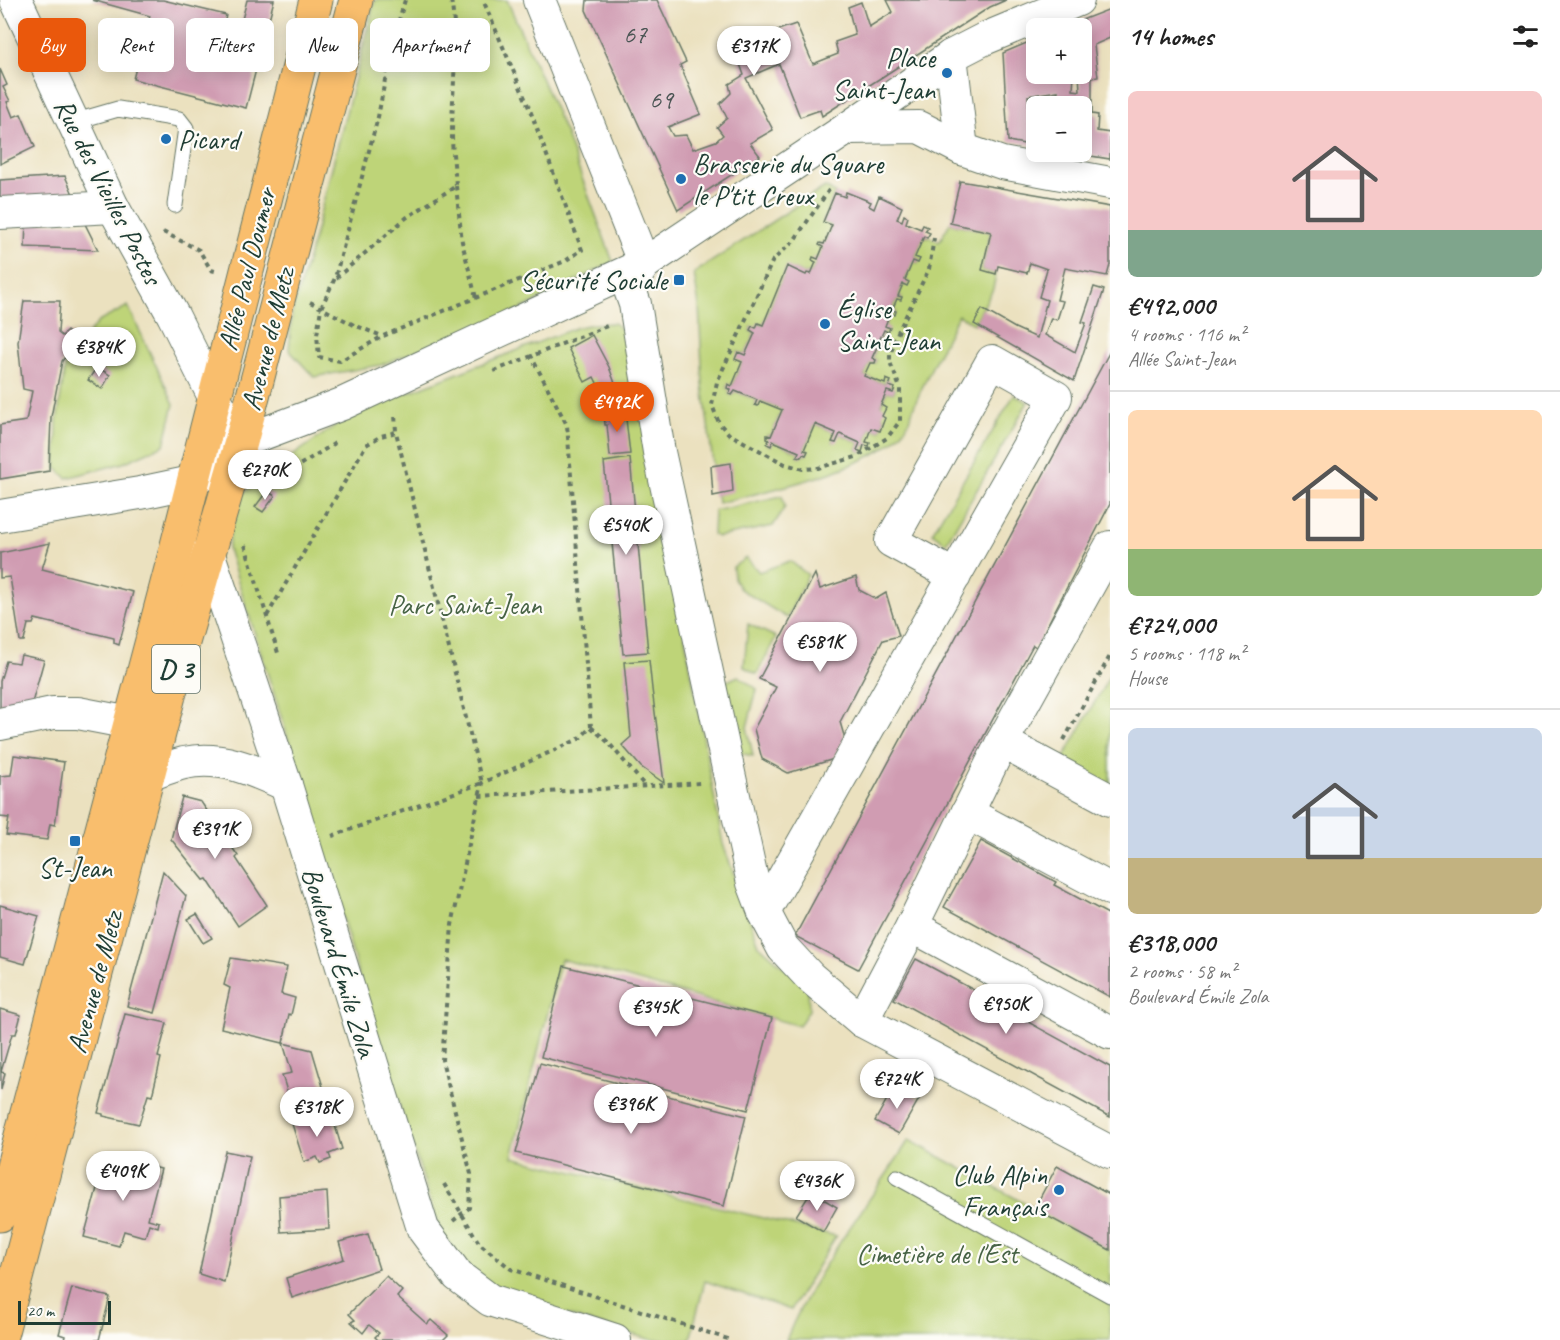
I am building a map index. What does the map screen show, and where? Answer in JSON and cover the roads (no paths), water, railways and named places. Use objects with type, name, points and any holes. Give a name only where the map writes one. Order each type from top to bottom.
[{"type":"main road","name":"Allée Paul Doumer","points":[[175,552],[316,0]]},
{"type":"main road","name":"Avenue de Metz","points":[[0,1339],[148,775],[241,442],[279,288],[356,0]]},
{"type":"main road","name":"Avenue de Metz","points":[[0,1215],[175,552]]},
{"type":"street","name":"Rue des Vieilles Postes","points":[[16,0],[113,207],[173,315],[214,397],[241,442]]},
{"type":"street","points":[[539,0],[644,264]]},
{"type":"street","points":[[0,516],[192,482],[241,442],[342,404],[644,264],[848,128],[951,56],[984,39],[1078,0]]},
{"type":"street","points":[[951,56],[962,149]]},
{"type":"street","points":[[848,128],[919,127],[962,149],[1002,163],[1110,183]]},
{"type":"street","points":[[0,213],[113,207]]},
{"type":"street","points":[[644,264],[629,287],[637,314],[659,452],[753,883],[764,912],[783,948],[810,977],[862,1021],[1110,1152]]},
{"type":"street","points":[[764,912],[955,576],[1056,397],[992,361],[891,541],[955,576]]},
{"type":"street","points":[[862,1021],[912,926],[1002,742],[1110,547]]},
{"type":"street","points":[[175,552],[208,555]]},
{"type":"street","name":"Boulevard Émile Zola","points":[[208,555],[286,785],[423,1229],[458,1276],[490,1300],[615,1340]]},
{"type":"street","points":[[0,724],[53,713],[78,713],[130,723]]},
{"type":"street","points":[[1002,742],[1110,800]]},
{"type":"street","points":[[148,775],[182,763],[204,760],[226,762],[252,770],[286,785]]},
{"type":"street","points":[[967,813],[1110,889]]},
{"type":"street","points":[[912,926],[1110,1033]]},
{"type":"lane","points":[[73,122],[118,109],[179,119],[186,128],[175,205]]},
{"type":"lane","points":[[897,1177],[1110,1295]]},
{"type":"place","name":"Place Saint-Jean","points":[[947,73]]},
{"type":"place","name":"Picard","points":[[166,139]]},
{"type":"place","name":"Brasserie du Square le P'tit Creux","points":[[681,179]]},
{"type":"place","name":"Sécurité Sociale","points":[[679,280]]},
{"type":"place","name":"Église Saint-Jean","points":[[825,324]]},
{"type":"place","name":"St-Jean","points":[[75,841]]},
{"type":"place","name":"Club Alpin Français","points":[[1059,1190]]},
{"type":"park label","name":"Parc Saint-Jean","points":[[465,604]]},
{"type":"park label","name":"Cimetière de l'Est","points":[[937,1253]]}]
